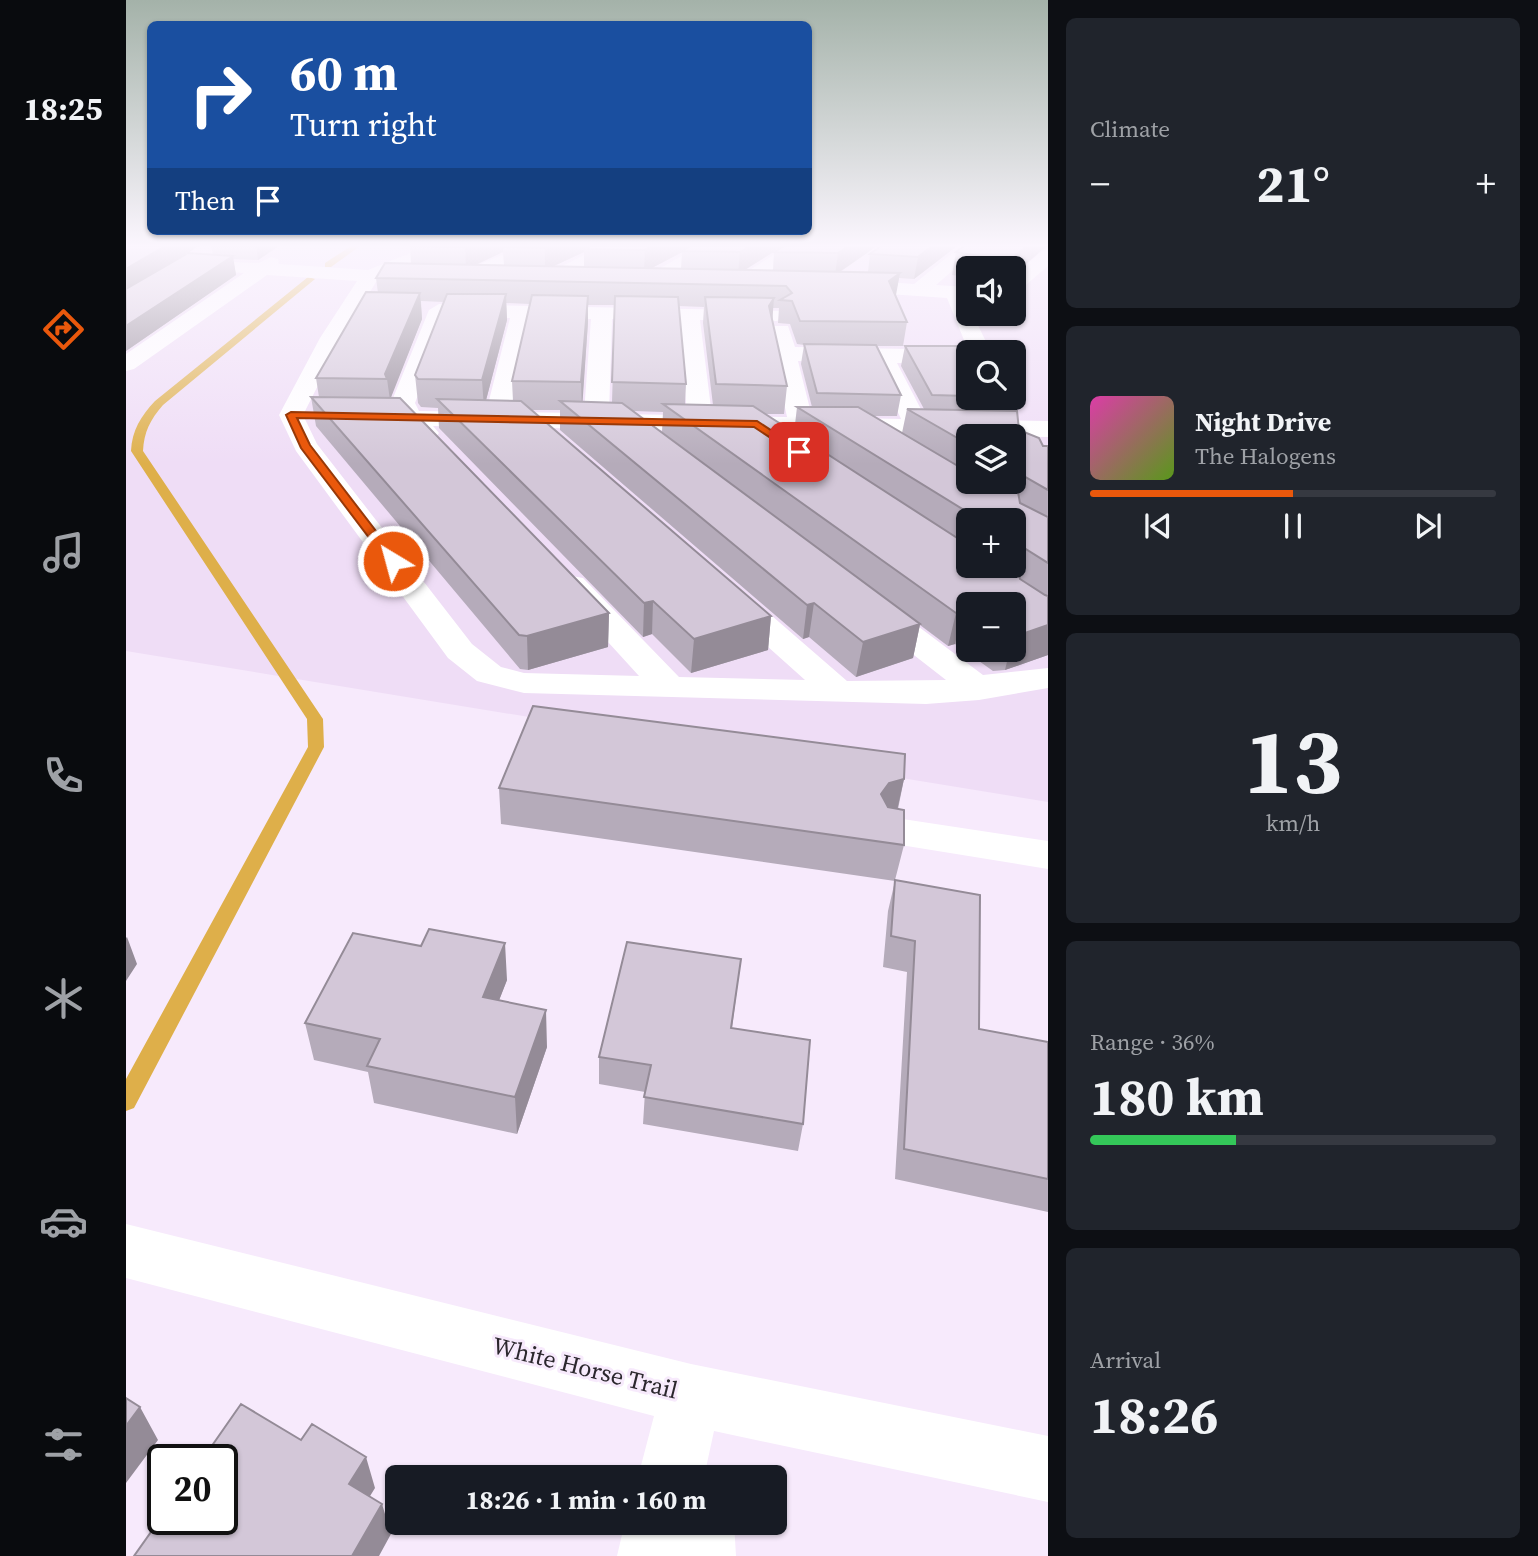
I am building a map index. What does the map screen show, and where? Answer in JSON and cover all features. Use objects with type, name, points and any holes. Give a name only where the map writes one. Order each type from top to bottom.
[{"type":"street","points":[[126,363],[190,319]]},
{"type":"street","points":[[357,319],[304,416],[305,446],[460,651],[489,674],[524,682],[926,693],[979,689],[1048,678]]},
{"type":"street","points":[[424,319],[403,402],[411,417],[449,457]]},
{"type":"street","points":[[496,419],[520,319]]},
{"type":"street","points":[[596,421],[602,319]]},
{"type":"street","points":[[689,319],[700,423]]},
{"type":"street","points":[[778,319],[801,425]]},
{"type":"street","points":[[785,354],[956,357]]},
{"type":"street","points":[[883,356],[917,427]]},
{"type":"street","points":[[1026,407],[1048,416]]},
{"type":"street","points":[[344,416],[956,430]]},
{"type":"street","points":[[530,419],[561,447]]},
{"type":"street","points":[[629,422],[662,447]]},
{"type":"street","points":[[757,424],[801,454]]},
{"type":"street","points":[[861,426],[908,454]]},
{"type":"street","points":[[1026,430],[1048,429]]},
{"type":"street","points":[[554,567],[669,687]]},
{"type":"street","points":[[714,582],[837,690]]},
{"type":"street","points":[[848,589],[979,689]]},
{"type":"street","points":[[896,832],[1048,855]]},
{"type":"street","name":"White Horse Trail","points":[[126,1251],[691,1395],[1048,1469]]},
{"type":"street","points":[[674,1465],[691,1395]]},
{"type":"street","points":[[691,1395],[696,1465]]},
{"type":"street","points":[[651,1556],[656,1535]]},
{"type":"street","points":[[701,1535],[702,1556]]},
{"type":"shaded area","points":[[126,319],[956,319],[956,326],[1026,326],[1026,319],[1048,319],[1048,802],[126,651]]},
{"type":"building","points":[[126,319],[137,319],[126,326]]},
{"type":"building","points":[[351,319],[409,319],[385,374],[387,379],[316,378]]},
{"type":"building","points":[[437,319],[499,319],[482,380],[418,379],[415,375]]},
{"type":"building","points":[[527,319],[586,319],[581,382],[512,381]]},
{"type":"building","points":[[614,319],[680,319],[686,384],[612,382]]},
{"type":"building","points":[[708,319],[772,319],[787,386],[716,384]]},
{"type":"building","points":[[799,319],[906,319],[907,322],[800,321]]},
{"type":"building","points":[[804,344],[876,345],[901,395],[817,393]]},
{"type":"building","points":[[905,346],[956,346],[956,396],[932,395]]},
{"type":"building","points":[[311,397],[400,398],[609,613],[527,636],[519,635]]},
{"type":"building","points":[[437,399],[521,401],[771,616],[694,639],[653,601],[644,603]]},
{"type":"building","points":[[560,401],[622,403],[920,624],[863,642],[814,603],[807,605]]},
{"type":"building","points":[[663,404],[753,406],[956,537],[956,578],[1020,578],[1048,596],[1048,625],[1026,633],[1026,592],[956,592],[956,613]]},
{"type":"building","points":[[797,407],[858,407],[956,465],[956,494],[1018,494],[1020,503],[1048,517],[1048,563],[1026,549],[1026,508],[961,508]]},
{"type":"building","points":[[907,409],[1017,411],[1018,424],[956,424],[956,437]]},
{"type":"building","points":[[1026,433],[1039,438],[1043,446],[1048,446],[1048,490],[1026,477]]},
{"type":"building","points":[[533,706],[905,754],[904,779],[889,783],[881,794],[888,807],[904,810],[904,845],[499,788]]},
{"type":"building","points":[[895,880],[980,895],[979,1029],[1048,1042],[1048,1179],[904,1149],[915,941],[891,936]]},
{"type":"building","points":[[429,929],[505,943],[483,997],[546,1010],[515,1097],[367,1066],[380,1039],[305,1023],[353,933],[421,946]]},
{"type":"building","points":[[627,942],[741,959],[731,1028],[810,1040],[803,1124],[644,1097],[651,1065],[599,1057]]},
{"type":"building","points":[[126,1398],[140,1407],[126,1426]]},
{"type":"building","points":[[241,1404],[301,1440],[312,1424],[366,1457],[349,1484],[382,1504],[352,1556],[134,1556],[149,1535],[238,1535],[238,1444],[213,1444]]},
{"type":"waterway","points":[[126,1101],[316,747],[315,719],[137,451],[138,436],[145,419],[159,403],[262,319]]},
{"type":"route","points":[[393,561],[305,446],[293,427],[291,415],[757,424],[799,452]]}]
